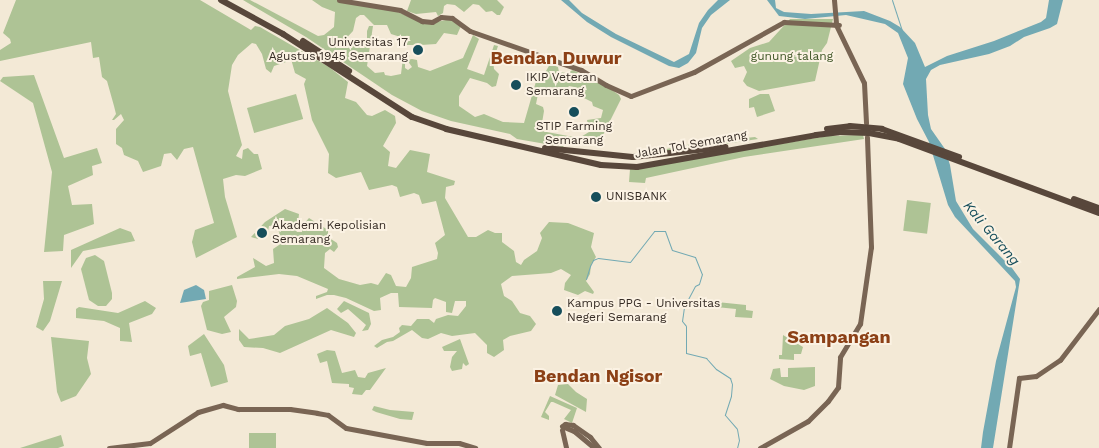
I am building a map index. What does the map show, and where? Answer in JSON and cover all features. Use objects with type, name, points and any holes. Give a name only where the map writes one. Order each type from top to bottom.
[{"type":"highway","name":"Jalan Tol Semarang","points":[[222,0],[283,34],[412,117],[446,129],[601,165],[649,166],[839,132],[900,137]]},
{"type":"highway","name":"Jalan Tol Semarang","points":[[230,0],[308,45],[415,114],[449,126],[545,148],[633,157],[734,146],[850,126],[873,128],[981,167],[1099,213]]},
{"type":"highway","name":"Jalan Tol Semarang","points":[[981,167],[1099,208]]},
{"type":"main road","points":[[339,0],[400,10],[422,22],[432,22],[441,17],[452,18],[475,33],[581,70],[626,95],[637,96],[694,72],[784,22],[838,24]]},
{"type":"main road","points":[[836,2],[838,24],[864,83],[866,123]]},
{"type":"main road","points":[[760,448],[808,421],[828,402],[838,387],[840,357],[860,324],[871,246],[867,136]]},
{"type":"main road","points":[[1009,448],[1019,378],[1036,376],[1060,360],[1099,309]]},
{"type":"main road","points":[[108,448],[150,442],[198,412],[223,405],[238,409],[303,410],[328,416],[346,428],[427,443],[459,443],[475,448]]},
{"type":"main road","points":[[566,448],[563,428],[565,424],[572,425],[599,448]]},
{"type":"main road","points":[[590,440],[594,448]]},
{"type":"green space","points":[[16,0],[200,0],[251,30],[255,26],[260,27],[329,67],[348,82],[345,98],[356,102],[367,115],[372,116],[385,110],[395,116],[396,123],[383,146],[390,152],[388,166],[396,168],[410,150],[430,154],[427,172],[455,181],[454,185],[446,187],[445,198],[468,237],[476,237],[488,230],[502,233],[502,242],[514,251],[516,262],[521,265],[524,260],[537,251],[542,238],[540,233],[549,222],[568,223],[594,233],[591,247],[596,257],[591,265],[590,274],[586,281],[594,292],[593,294],[585,291],[578,295],[564,290],[565,283],[571,275],[561,269],[551,273],[512,276],[501,284],[504,296],[512,301],[520,313],[530,316],[536,324],[531,331],[510,336],[503,340],[504,350],[494,357],[487,353],[487,345],[475,333],[452,336],[441,333],[428,339],[422,338],[412,330],[377,348],[374,346],[400,332],[399,328],[402,325],[411,326],[417,319],[429,319],[434,323],[436,319],[448,315],[458,316],[466,306],[466,301],[455,301],[452,313],[446,312],[446,302],[435,298],[432,308],[399,307],[398,293],[391,293],[380,298],[381,310],[374,311],[346,298],[334,295],[327,295],[316,299],[316,296],[327,292],[328,289],[297,276],[279,274],[237,279],[237,277],[255,267],[253,258],[266,266],[274,263],[273,249],[282,243],[277,225],[269,226],[268,231],[262,232],[258,239],[251,237],[265,222],[285,209],[299,214],[298,223],[294,228],[297,232],[302,232],[302,226],[309,218],[328,230],[328,237],[337,243],[338,247],[334,252],[330,249],[325,253],[324,268],[339,279],[360,285],[371,283],[378,285],[386,273],[391,275],[396,286],[406,287],[411,278],[412,267],[437,259],[438,253],[435,243],[445,235],[436,201],[422,204],[419,195],[414,193],[400,197],[397,187],[392,185],[369,190],[361,172],[336,178],[328,173],[329,154],[312,120],[304,84],[306,79],[295,73],[289,57],[286,58],[286,62],[274,66],[271,73],[266,69],[262,54],[256,44],[252,43],[238,55],[232,65],[228,91],[242,145],[236,156],[242,159],[243,150],[248,148],[254,154],[258,154],[262,169],[245,176],[236,175],[223,179],[225,197],[237,237],[196,258],[192,242],[195,230],[214,223],[193,147],[184,149],[177,160],[171,153],[164,154],[161,166],[143,172],[138,161],[124,155],[122,148],[116,144],[116,129],[124,120],[121,114],[112,120],[116,114],[114,106],[107,81],[102,77],[99,57],[93,58],[91,42],[0,61],[0,50],[11,43],[10,39],[3,33]]},
{"type":"green space","points":[[243,0],[250,0],[318,36],[324,35],[334,27],[335,12],[322,7],[312,0],[338,0],[386,7],[426,24],[451,19],[461,26],[457,35],[444,33],[436,44],[407,45],[407,39],[391,34],[387,25],[374,25],[364,15],[360,15],[356,18],[353,31],[341,44],[355,46],[367,41],[369,26],[373,26],[367,66],[375,73],[384,72],[385,75],[391,76],[401,74],[403,58],[405,59],[405,68],[408,70],[412,67],[407,60],[412,59],[417,60],[418,67],[430,71],[463,58],[473,35],[479,39],[467,69],[484,75],[494,45],[498,46],[493,61],[494,69],[499,74],[496,86],[492,87],[487,83],[470,78],[459,96],[459,106],[475,117],[484,114],[503,122],[524,123],[539,71],[546,71],[550,64],[558,67],[559,72],[566,73],[573,70],[609,88],[619,95],[621,99],[598,145],[592,146],[567,139],[563,147],[517,139],[510,134],[451,121],[422,111],[392,95],[306,37]],"holes":[[[569,86],[579,88],[580,96],[592,102],[593,106],[603,110],[601,118],[587,120],[589,132],[579,138],[536,130],[535,126],[542,123],[544,111],[543,107],[536,104],[539,89],[551,87],[566,90]]]},
{"type":"green space","points":[[411,0],[497,0],[504,7],[500,15],[497,15],[492,11],[486,12],[479,5],[473,4],[464,12],[455,5],[447,4],[444,6],[443,13],[438,16],[436,12],[416,14],[407,11]]},
{"type":"green space","name":"gunung talang","points":[[790,19],[833,19],[827,43],[822,50],[815,81],[759,91],[747,86],[743,81],[747,72],[744,66],[735,68],[731,61],[750,48],[769,42]]},
{"type":"green space","points":[[34,75],[64,158],[97,148],[102,163],[92,166],[93,175],[68,186],[72,205],[92,204],[94,224],[64,235],[63,251],[44,252],[52,172],[33,103],[0,81],[3,77]]},
{"type":"green space","points":[[296,94],[303,119],[254,133],[247,108]]},
{"type":"green space","points":[[760,94],[769,94],[775,111],[757,117],[754,107],[749,108],[749,99]]},
{"type":"green space","points":[[863,135],[864,139],[744,157],[646,178],[645,183],[629,182],[630,169],[828,136]]},
{"type":"green space","points":[[755,137],[758,139],[657,154],[661,150],[697,143]]},
{"type":"green space","points":[[907,200],[931,203],[927,234],[903,231]]},
{"type":"green space","points":[[120,228],[131,232],[135,241],[83,251],[71,268],[71,250]]},
{"type":"green space","points":[[95,255],[104,261],[112,293],[112,299],[106,306],[98,306],[89,300],[81,269],[86,258]]},
{"type":"green space","points":[[43,281],[62,281],[50,321],[43,331],[36,327],[44,299]]},
{"type":"green space","points":[[232,285],[237,301],[236,307],[224,317],[231,332],[222,334],[207,330],[201,306],[203,302],[209,300],[209,291]]},
{"type":"green space","points":[[145,301],[156,308],[152,314],[129,323],[132,342],[120,341],[120,328],[104,321],[76,318],[76,309],[79,307],[118,313]]},
{"type":"green space","points":[[344,301],[369,313],[371,324],[368,330],[362,331],[366,325],[348,309],[341,313],[337,309]]},
{"type":"green space","points":[[717,302],[746,305],[746,310],[753,311],[752,318],[735,317],[736,309],[716,307]]},
{"type":"green space","points":[[327,308],[348,323],[356,333],[354,337],[331,330],[280,353],[263,348],[244,347],[239,340],[239,329],[249,339],[274,335],[285,326],[309,319]]},
{"type":"green space","points":[[204,334],[224,365],[228,382],[211,387],[201,353],[190,356],[188,346]]},
{"type":"green space","points":[[783,335],[803,347],[801,354],[794,354],[794,360],[779,359],[779,355],[782,355]]},
{"type":"green space","points":[[51,337],[89,341],[87,358],[91,374],[76,396],[61,402],[57,392]]},
{"type":"green space","points":[[460,339],[469,364],[466,366],[463,363],[462,369],[452,371],[450,367],[452,357],[457,351],[444,351],[442,347]]},
{"type":"green space","points":[[327,350],[335,351],[342,373],[355,370],[358,377],[365,378],[368,373],[386,368],[370,390],[366,390],[362,395],[352,394],[354,388],[349,387],[349,384],[332,383],[327,361],[320,363],[317,354]]},
{"type":"green space","points":[[815,367],[815,386],[804,390],[784,386],[770,379],[773,369],[780,368],[781,377],[788,377],[788,368]]},
{"type":"green space","points":[[568,384],[587,399],[586,412],[555,395],[558,385]]},
{"type":"green space","points":[[550,396],[577,408],[572,423],[564,419],[571,410],[553,402],[551,402],[545,412],[549,416],[549,420],[541,417]]},
{"type":"green space","points":[[374,406],[390,410],[414,412],[412,420],[400,419],[376,412],[372,410]]},
{"type":"green space","points":[[249,433],[276,433],[276,448],[249,448]]},
{"type":"green space","points":[[61,435],[64,446],[58,448],[20,448]]},
{"type":"water","points":[[561,0],[569,0],[582,13],[616,34],[674,62],[689,54],[699,23],[708,10],[718,0],[730,0],[711,15],[702,28],[696,53],[688,63],[679,68],[669,66],[611,37],[587,22]]},
{"type":"water","points":[[767,0],[775,0],[776,8],[784,12],[811,14],[864,11],[890,21],[900,27],[915,43],[925,67],[947,56],[994,41],[1041,22],[1046,18],[1049,0],[1063,0],[1057,24],[989,54],[940,65],[931,70],[926,79],[928,115],[931,129],[945,149],[950,165],[956,201],[973,229],[1012,268],[1020,279],[993,448],[981,448],[983,432],[996,361],[1016,287],[1015,281],[955,217],[948,205],[929,142],[917,119],[903,84],[908,58],[898,33],[885,24],[846,15],[805,19],[779,16]]},
{"type":"water","points":[[196,285],[204,290],[206,299],[180,303],[184,290]]},
{"type":"waterway","points":[[892,0],[902,30]]},
{"type":"waterway","points":[[586,279],[593,260],[598,258],[630,262],[654,231],[665,231],[672,250],[695,257],[702,274],[699,284],[695,286],[684,307],[682,321],[686,326],[686,353],[706,358],[716,369],[730,378],[732,384],[731,396],[725,415],[737,429],[739,440],[737,448]]},
{"type":"place","name":"Universitas 17 Agustus 1945 Semarang","points":[[418,50]]},
{"type":"place","name":"IKIP Veteran Semarang","points":[[516,85]]},
{"type":"place","name":"STIP Farming Semarang","points":[[574,112]]},
{"type":"place","name":"UNISBANK","points":[[596,197]]},
{"type":"place","name":"Akademi Kepolisian Semarang","points":[[262,233]]},
{"type":"place","name":"Kampus PPG - Universitas Negeri Semarang","points":[[557,311]]},
{"type":"district","name":"Bendan Duwur","points":[[556,58]]},
{"type":"district","name":"Sampangan","points":[[839,337]]},
{"type":"district","name":"Bendan Ngisor","points":[[598,376]]},
{"type":"water label","name":"Kali Garang","points":[[992,233]]}]
